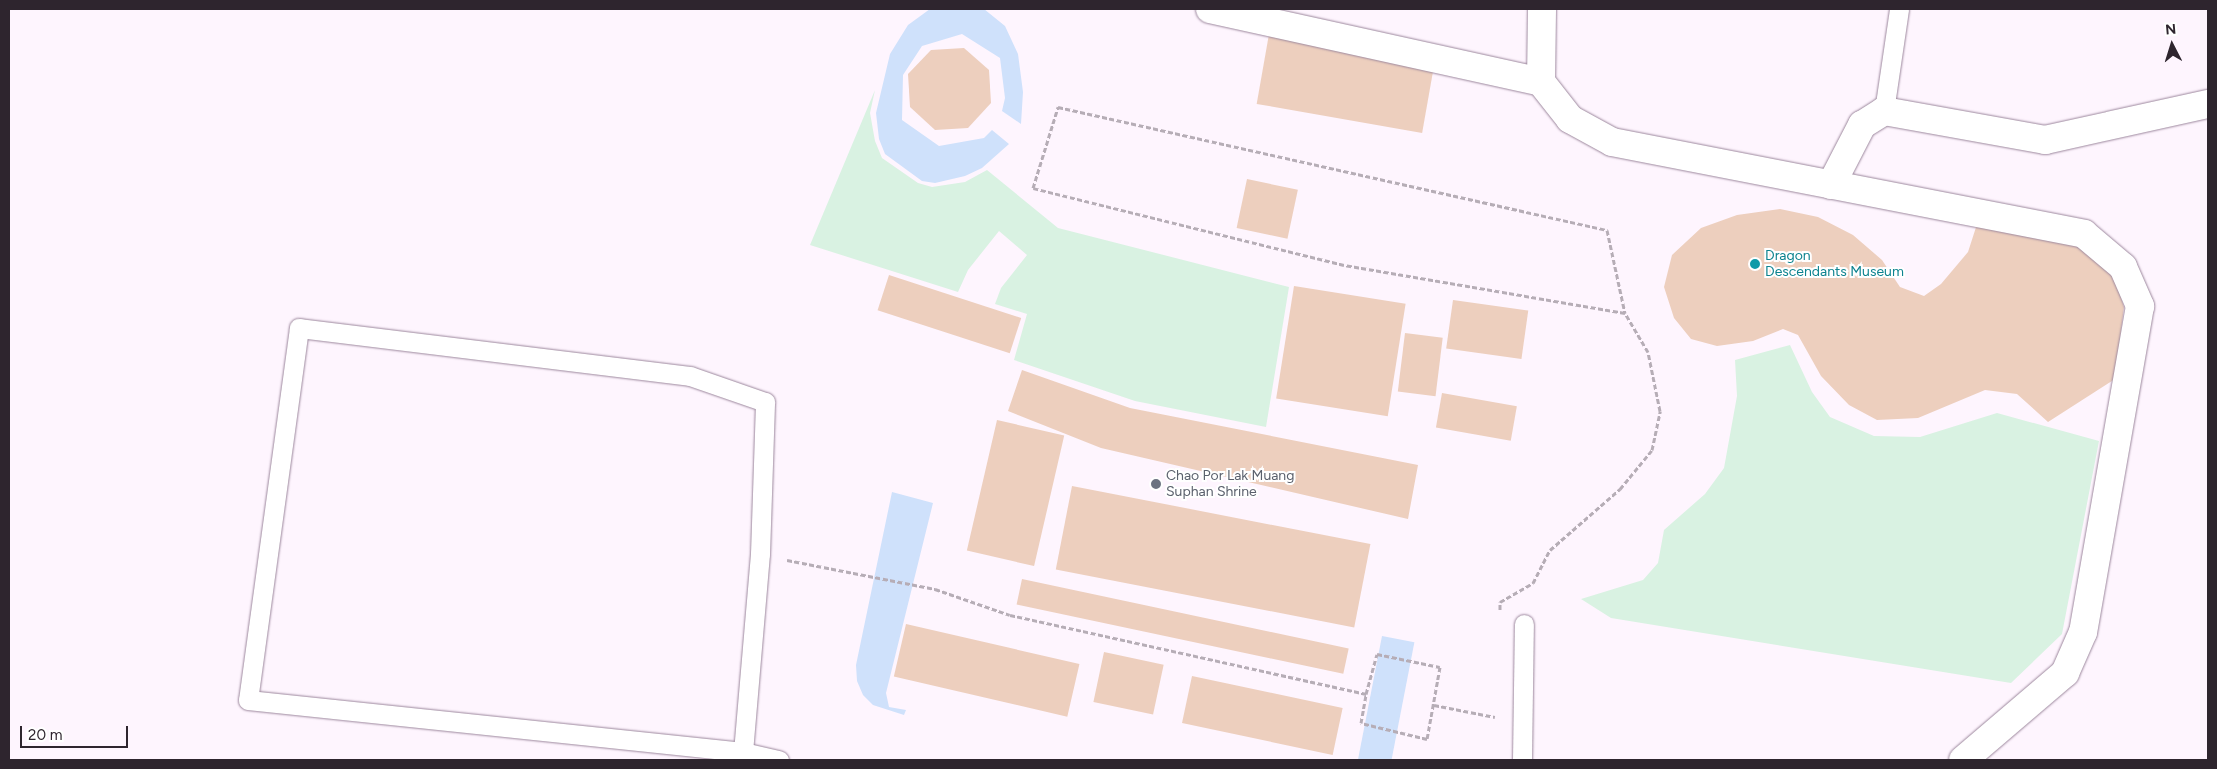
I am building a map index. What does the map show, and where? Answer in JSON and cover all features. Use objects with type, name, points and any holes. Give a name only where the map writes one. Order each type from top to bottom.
[{"type":"street","points":[[1210,9],[1540,82],[1570,119],[1612,142],[2084,234],[2123,267],[2140,306],[2084,632],[2065,673],[1962,760]]},
{"type":"street","points":[[1540,82],[1542,9]]},
{"type":"street","points":[[1832,185],[1862,125],[1884,111],[2045,140],[2208,104]]},
{"type":"lane","points":[[1884,111],[1899,9]]},
{"type":"lane","points":[[743,752],[760,554],[765,402],[690,376],[298,328],[248,700],[743,752],[779,760]]},
{"type":"lane","points":[[1522,760],[1524,624]]},
{"type":"path","points":[[1533,583],[1550,550],[1620,489],[1652,450],[1660,411],[1648,352],[1625,313],[1607,230],[1058,107],[1034,188],[1344,265],[1625,313]]},
{"type":"path","points":[[760,554],[935,589],[1010,615],[1366,694]]},
{"type":"path","points":[[1377,654],[1440,667],[1427,739],[1360,723],[1366,694],[1377,654]]},
{"type":"path","points":[[1434,704],[1502,718]]},
{"type":"green space","points":[[875,90],[870,113],[875,141],[882,158],[918,183],[932,187],[965,182],[987,170],[1058,228],[1289,287],[1266,427],[1135,401],[1014,360],[1027,314],[995,304],[1001,288],[1027,255],[999,231],[968,270],[958,292],[810,245]]},
{"type":"green space","points":[[1790,345],[1812,392],[1830,417],[1874,436],[1920,437],[1997,413],[2099,441],[2062,634],[2011,683],[1611,618],[1581,599],[1643,580],[1658,563],[1664,530],[1705,494],[1724,468],[1737,396],[1735,360]]},
{"type":"water","points":[[930,9],[984,9],[1005,26],[1018,54],[1023,92],[1021,124],[1002,111],[1005,98],[1000,58],[962,34],[922,46],[903,75],[902,120],[939,146],[984,138],[992,130],[1009,144],[982,168],[965,176],[935,183],[922,181],[885,154],[879,139],[876,113],[890,54],[908,25]]},
{"type":"water","points":[[892,492],[933,503],[886,693],[889,707],[906,710],[904,715],[873,705],[863,695],[857,681],[856,665]]},
{"type":"water","points":[[1382,636],[1414,642],[1392,760],[1358,760]]},
{"type":"building","points":[[1269,34],[1434,63],[1422,133],[1257,104]]},
{"type":"building","points":[[964,48],[989,70],[991,103],[968,128],[935,130],[910,107],[908,74],[931,50]]},
{"type":"building","points":[[1247,179],[1298,190],[1287,239],[1237,228]]},
{"type":"building","points":[[1780,209],[1818,217],[1853,235],[1882,260],[1900,287],[1924,296],[1941,284],[1968,252],[1978,221],[2079,241],[2113,272],[2124,307],[2115,379],[2048,422],[2017,394],[1985,390],[1918,418],[1877,420],[1849,405],[1821,376],[1798,335],[1783,329],[1753,341],[1717,346],[1691,339],[1674,318],[1664,287],[1672,255],[1701,228],[1737,215]]},
{"type":"building","points":[[889,275],[1021,318],[1010,353],[878,310]]},
{"type":"building","points":[[1294,286],[1406,304],[1388,416],[1276,399]]},
{"type":"building","points":[[1453,300],[1528,311],[1521,359],[1446,349]]},
{"type":"building","points":[[1405,333],[1443,338],[1436,396],[1398,392]]},
{"type":"building","points":[[1022,370],[1130,408],[1418,465],[1408,519],[1101,448],[1008,411]]},
{"type":"building","points":[[1442,393],[1517,406],[1511,441],[1436,427]]},
{"type":"building","points":[[997,420],[1064,436],[1034,566],[967,551]]},
{"type":"building","points":[[1072,486],[1370,544],[1354,627],[1056,569]]},
{"type":"building","points":[[1022,579],[1349,648],[1343,674],[1017,604]]},
{"type":"building","points":[[906,624],[1079,664],[1067,717],[894,677]]},
{"type":"building","points":[[1104,652],[1164,665],[1153,715],[1093,702]]},
{"type":"building","points":[[1192,676],[1343,708],[1333,755],[1182,723]]},
{"type":"place","name":"Dragon Descendants Museum","points":[[1755,264]]},
{"type":"place","name":"Chao Por Lak Muang Suphan Shrine","points":[[1156,484]]}]
